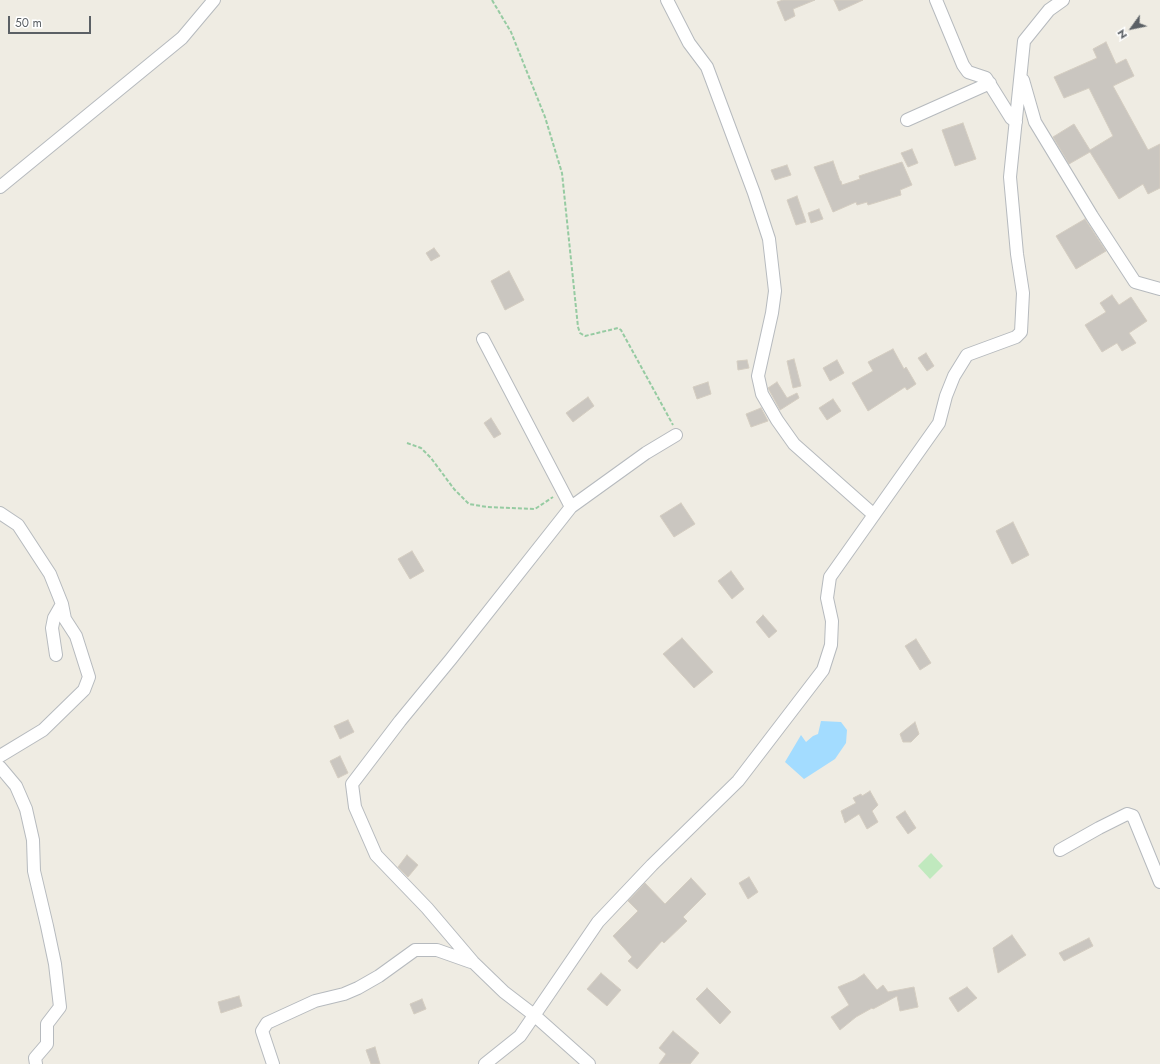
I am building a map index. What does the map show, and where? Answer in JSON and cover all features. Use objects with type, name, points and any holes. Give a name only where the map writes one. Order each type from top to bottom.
[{"type":"street","points":[[0,187],[182,38],[214,0]]},
{"type":"street","points":[[667,0],[689,44],[707,67],[754,192],[769,239],[775,291],[772,313],[758,376],[762,394],[777,420],[794,444],[874,515]]},
{"type":"street","points":[[936,0],[962,65],[968,72],[986,78],[1011,118],[1016,122]]},
{"type":"street","points":[[485,1064],[520,1036],[598,922],[652,865],[738,781],[823,670],[831,645],[832,621],[827,598],[830,577],[939,422],[946,396],[954,376],[967,355],[1016,337],[1021,332],[1023,293],[1016,254],[1010,177],[1020,72],[1024,41],[1049,10],[1063,0]]},
{"type":"street","points":[[1020,72],[1035,122],[1092,216],[1135,282],[1160,289]]},
{"type":"street","points":[[907,120],[990,83]]},
{"type":"street","points":[[483,339],[571,507]]},
{"type":"street","points":[[589,1064],[534,1015],[504,992],[473,962],[428,908],[376,855],[355,806],[352,784],[400,721],[571,507],[646,453],[676,435]]},
{"type":"street","points":[[0,513],[18,525],[50,574],[66,618],[76,636],[89,677],[84,690],[43,730],[0,756]]},
{"type":"street","points":[[56,655],[52,628],[54,618],[62,604]]},
{"type":"street","points":[[0,767],[16,786],[26,809],[33,840],[34,871],[48,926],[55,964],[60,1007],[47,1024],[47,1044],[35,1058],[36,1064]]},
{"type":"street","points":[[1060,850],[1127,814],[1133,816],[1160,882]]},
{"type":"street","points":[[273,1064],[262,1031],[267,1023],[315,1001],[344,994],[358,988],[379,976],[415,950],[437,950],[473,962]]},
{"type":"path","points":[[492,0],[511,32],[545,116],[562,173],[578,327],[580,333],[584,336],[618,328],[621,330],[676,431],[676,435]]},
{"type":"path","points":[[407,443],[422,448],[454,490],[469,504],[487,507],[535,509],[562,491]]},
{"type":"green space","points":[[931,853],[943,866],[930,879],[918,866]]},
{"type":"water","points":[[821,721],[841,722],[847,730],[846,743],[835,759],[804,779],[785,762],[801,735],[806,742],[818,734]]},
{"type":"building","points":[[783,0],[815,0],[793,9],[795,16],[785,21],[777,2]]},
{"type":"building","points":[[834,0],[863,0],[839,11]]},
{"type":"building","points":[[1106,42],[1116,64],[1126,59],[1134,76],[1113,86],[1148,150],[1160,144],[1160,188],[1148,194],[1143,184],[1119,199],[1090,152],[1069,164],[1053,137],[1074,124],[1090,150],[1113,136],[1089,88],[1064,98],[1054,77],[1097,58],[1093,49]]},
{"type":"building","points":[[963,123],[976,159],[955,166],[942,130]]},
{"type":"building","points":[[912,149],[918,163],[908,167],[901,153]]},
{"type":"building","points":[[833,161],[842,185],[860,179],[859,176],[902,162],[912,185],[900,190],[901,195],[868,205],[867,202],[857,205],[856,202],[833,212],[814,167]]},
{"type":"building","points":[[787,165],[791,175],[775,180],[771,170]]},
{"type":"building","points":[[797,196],[806,222],[796,225],[787,200]]},
{"type":"building","points":[[819,209],[823,219],[811,223],[808,213]]},
{"type":"building","points":[[1085,219],[1106,251],[1076,269],[1056,236]]},
{"type":"building","points":[[434,248],[440,256],[431,261],[426,253]]},
{"type":"building","points":[[509,271],[524,300],[505,310],[491,281]]},
{"type":"building","points":[[1112,295],[1119,305],[1131,297],[1147,321],[1129,333],[1136,343],[1122,351],[1117,343],[1102,352],[1085,325],[1106,312],[1100,303]]},
{"type":"building","points":[[893,349],[904,369],[906,367],[916,384],[907,390],[905,387],[868,411],[852,383],[873,371],[868,362]]},
{"type":"building","points":[[926,353],[934,366],[927,371],[918,358]]},
{"type":"building","points":[[794,359],[801,386],[793,388],[787,361]]},
{"type":"building","points":[[747,360],[749,368],[738,370],[737,361]]},
{"type":"building","points":[[837,360],[844,373],[830,381],[823,368]]},
{"type":"building","points":[[708,382],[711,394],[697,399],[693,387]]},
{"type":"building","points":[[777,382],[787,398],[797,393],[799,398],[780,410],[768,388]]},
{"type":"building","points":[[588,397],[594,406],[573,422],[566,413]]},
{"type":"building","points":[[833,399],[841,411],[827,420],[819,408]]},
{"type":"building","points":[[761,408],[768,421],[751,427],[746,414]]},
{"type":"building","points":[[491,418],[501,434],[494,438],[484,423]]},
{"type":"building","points":[[681,503],[695,524],[674,537],[660,516]]},
{"type":"building","points":[[1013,522],[1029,555],[1012,564],[996,531]]},
{"type":"building","points":[[412,551],[424,571],[410,579],[398,559]]},
{"type":"building","points":[[731,571],[744,589],[732,599],[718,581]]},
{"type":"building","points":[[763,615],[777,631],[769,638],[756,622]]},
{"type":"building","points":[[682,638],[713,672],[694,688],[663,654]]},
{"type":"building","points":[[916,639],[931,663],[920,670],[905,646]]},
{"type":"building","points":[[348,720],[354,732],[340,739],[334,726]]},
{"type":"building","points":[[915,722],[919,734],[911,742],[903,742],[900,734]]},
{"type":"building","points":[[340,756],[348,773],[338,778],[330,761]]},
{"type":"building","points":[[870,791],[878,805],[872,811],[878,822],[867,829],[859,814],[845,823],[841,811],[856,803],[853,798],[861,794],[862,796]]},
{"type":"building","points":[[905,811],[916,828],[908,834],[896,817]]},
{"type":"building","points":[[407,855],[418,865],[408,877],[398,867]]},
{"type":"building","points":[[749,877],[758,892],[748,899],[739,883]]},
{"type":"building","points":[[691,878],[706,894],[683,917],[687,921],[664,943],[662,941],[637,969],[628,961],[632,957],[613,936],[638,911],[628,901],[645,883],[665,904]]},
{"type":"building","points":[[1012,935],[1026,955],[998,973],[993,948]]},
{"type":"building","points":[[1089,938],[1093,946],[1064,961],[1059,953]]},
{"type":"building","points":[[601,973],[621,990],[607,1006],[587,989]]},
{"type":"building","points":[[864,974],[877,990],[883,985],[888,992],[914,987],[918,1007],[900,1011],[897,996],[856,1017],[840,1030],[831,1017],[849,1005],[838,987],[855,980]]},
{"type":"building","points":[[967,987],[977,998],[958,1012],[949,998]]},
{"type":"building","points":[[707,988],[731,1012],[720,1024],[696,999]]},
{"type":"building","points":[[239,996],[242,1006],[221,1013],[218,1002]]},
{"type":"building","points":[[422,999],[426,1009],[414,1014],[410,1004]]},
{"type":"building","points":[[673,1031],[699,1053],[690,1064],[659,1064],[666,1054],[659,1048]]},
{"type":"building","points":[[375,1047],[380,1064],[371,1064],[366,1050]]}]
